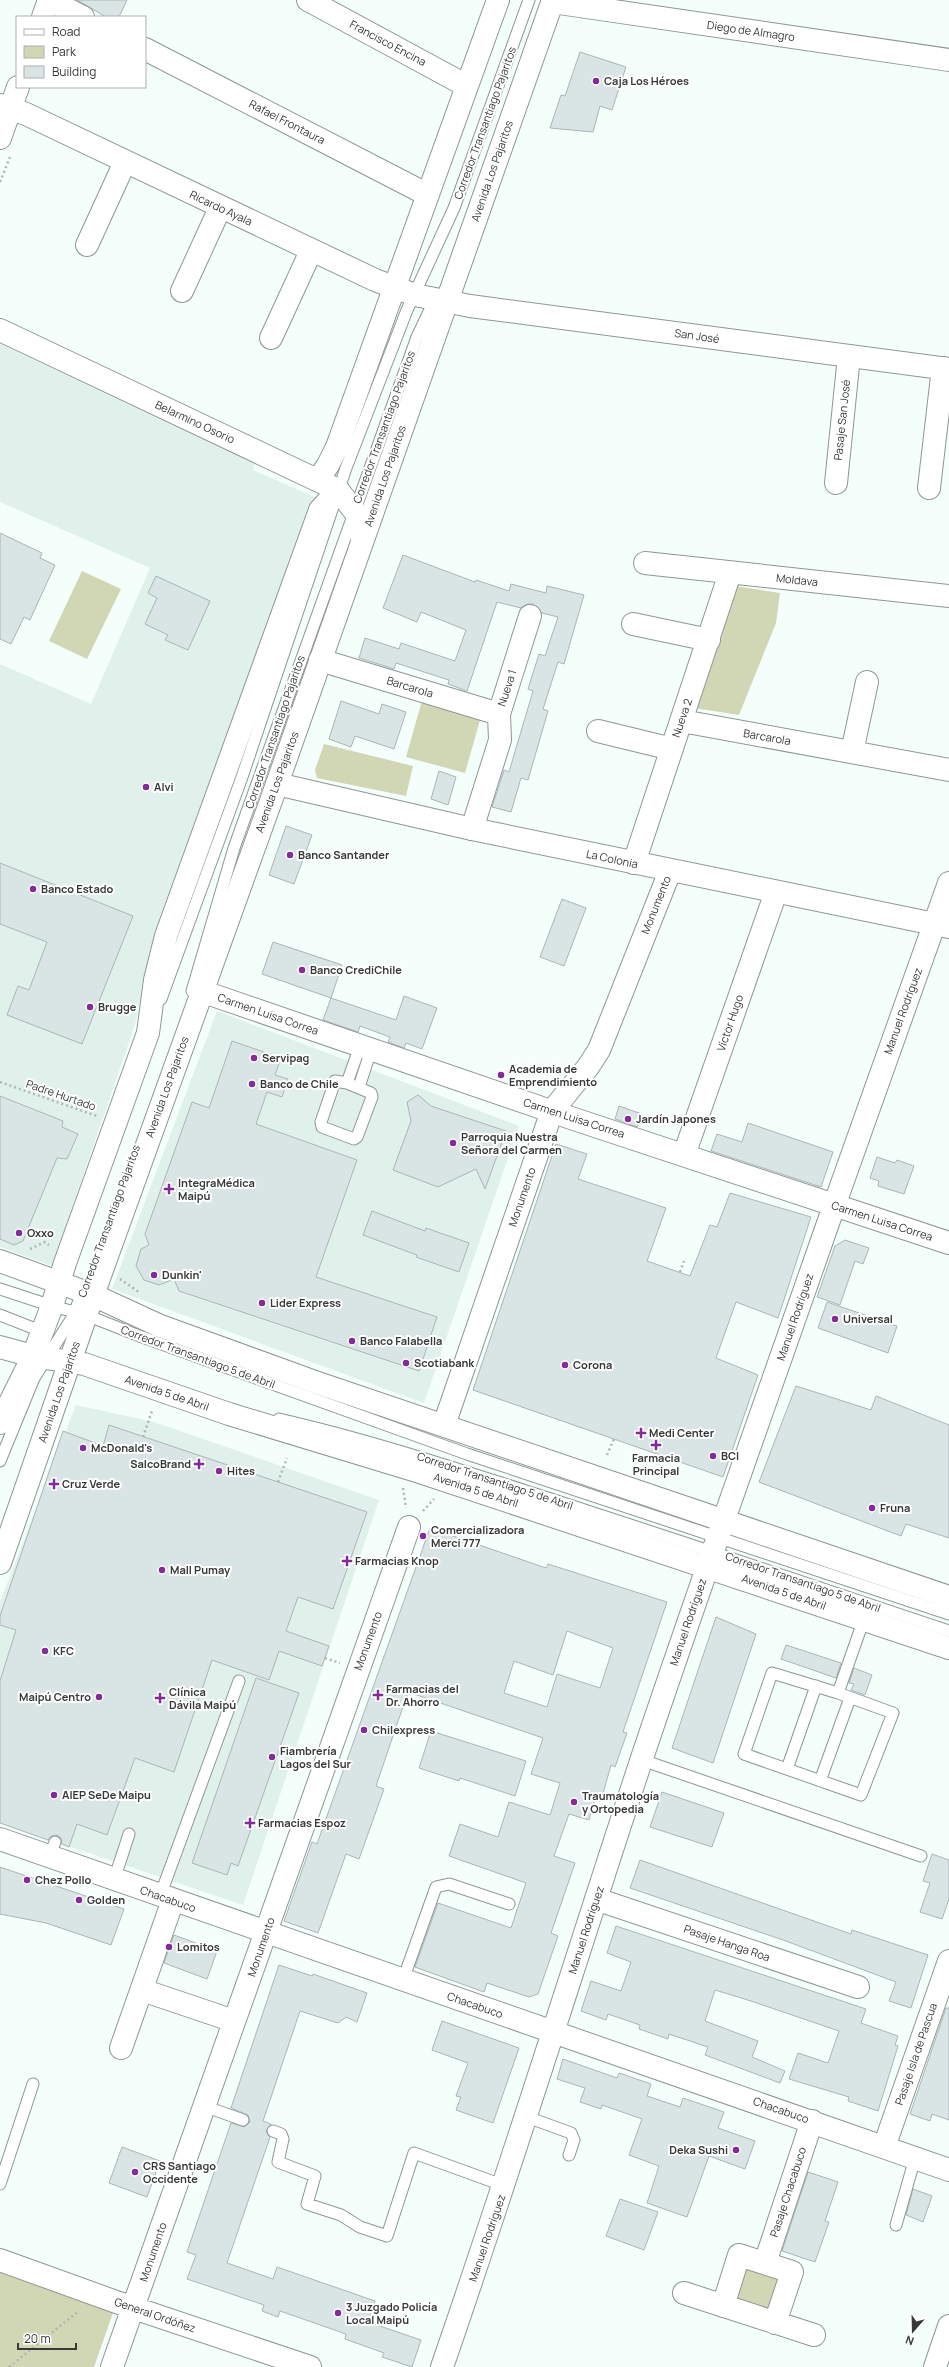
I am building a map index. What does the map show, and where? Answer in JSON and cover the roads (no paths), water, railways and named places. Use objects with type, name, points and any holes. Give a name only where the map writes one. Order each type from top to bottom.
[{"type":"street","points":[[43,16],[49,0],[81,16]]},
{"type":"street","name":"Francisco Encina","points":[[308,0],[467,86]]},
{"type":"street","name":"Avenida Los Pajaritos","points":[[0,1563],[61,1345],[82,1306],[201,991],[277,784],[362,541],[423,297],[428,195],[498,0]]},
{"type":"street","name":"Avenida Los Pajaritos","points":[[318,480],[328,465],[423,297],[550,1]]},
{"type":"street","name":"Diego de Almagro","points":[[550,1],[949,60]]},
{"type":"street","name":"Rafael Frontaura","points":[[146,50],[428,195]]},
{"type":"street","points":[[0,138],[5,106],[17,88]]},
{"type":"street","name":"Ricardo Ayala","points":[[5,106],[311,251],[423,297]]},
{"type":"street","points":[[87,245],[125,162]]},
{"type":"street","points":[[182,291],[220,208]]},
{"type":"street","points":[[271,338],[311,251]]},
{"type":"street","name":"San José","points":[[423,297],[946,368]]},
{"type":"street","name":"Belarmino Osorio","points":[[0,330],[338,490],[354,510],[360,521],[362,541]]},
{"type":"street","name":"Pasaje San José","points":[[836,484],[849,356]]},
{"type":"street","points":[[929,488],[946,368]]},
{"type":"street","name":"Avenida Los Pajaritos","points":[[61,1345],[52,1306],[58,1283],[148,1033],[155,980],[166,936],[320,510],[338,490]]},
{"type":"street","name":"Moldava","points":[[645,562],[730,573],[949,596]]},
{"type":"street","name":"Nueva 2","points":[[634,863],[730,573]]},
{"type":"street","name":"Nueva 1","points":[[472,829],[500,740],[499,714],[530,616]]},
{"type":"street","points":[[633,624],[708,640]]},
{"type":"street","name":"Barcarola","points":[[320,660],[499,714]]},
{"type":"street","points":[[852,752],[867,682]]},
{"type":"street","name":"Barcarola","points":[[682,721],[949,770]]},
{"type":"street","points":[[598,731],[672,749]]},
{"type":"street","name":"La Colonia","points":[[277,784],[472,829],[670,871],[942,925]]},
{"type":"street","name":"Monumento","points":[[444,1425],[552,1111],[588,1067],[599,1050],[670,871]]},
{"type":"street","name":"Manuel Rodríguez","points":[[442,2367],[505,2186],[596,1899],[715,1544],[834,1206],[942,925],[949,883]]},
{"type":"street","name":"Víctor Hugo","points":[[684,1154],[776,892]]},
{"type":"street","name":"Carmen Luisa Correa","points":[[201,991],[365,1048],[684,1154],[834,1206],[949,1243]]},
{"type":"street","name":"Avenida 5 de Abril","points":[[0,1261],[58,1283],[82,1306],[158,1325],[444,1425],[715,1544],[864,1619],[929,1633],[949,1648]]},
{"type":"street","name":"Avenida Los Pajaritos","points":[[0,1423],[40,1357],[61,1345]]},
{"type":"street","name":"Avenida 5 de Abril","points":[[0,1347],[40,1357],[61,1345],[84,1364],[229,1414],[420,1472],[715,1544],[944,1604]]},
{"type":"street","name":"Monumento","points":[[112,2367],[409,1527]]},
{"type":"street","name":"Chacabuco","points":[[0,1839],[52,1849],[114,1880],[812,2121],[949,2170]]},
{"type":"street","points":[[121,2048],[142,1990],[166,1898]]},
{"type":"street","name":"Pasaje Hanga Roa","points":[[596,1899],[858,1987]]},
{"type":"street","name":"Pasaje Isla de Pascua","points":[[884,2147],[949,1961]]},
{"type":"street","points":[[142,1990],[234,2021]]},
{"type":"street","name":"Pasaje Chacabuco","points":[[765,2263],[812,2121]]},
{"type":"street","points":[[722,2306],[739,2255],[765,2263],[792,2272],[775,2323]]},
{"type":"street","name":"General Ordóñez","points":[[0,2260],[133,2308],[266,2360],[310,2367]]},
{"type":"street","points":[[684,2293],[814,2335]]},
{"type":"street","points":[[935,2367],[949,2326]]},
{"type":"lane","name":"Corredor Transantiago Pajaritos","points":[[82,1306],[174,1042],[234,848],[416,337],[423,297],[448,223],[473,159],[529,0]]},
{"type":"lane","name":"Corredor Transantiago Pajaritos","points":[[338,490],[393,344],[423,297]]},
{"type":"lane","points":[[347,1083],[365,1048]]},
{"type":"lane","points":[[359,1087],[365,1048]]},
{"type":"lane","points":[[336,1081],[359,1087],[368,1091],[372,1097],[357,1137],[354,1139],[322,1127],[321,1122],[336,1081]]},
{"type":"lane","name":"Corredor Transantiago 5 de Abril","points":[[0,1289],[52,1306],[82,1306],[142,1338],[715,1544],[929,1633],[949,1631]]},
{"type":"lane","points":[[0,1316],[61,1345],[82,1306]]},
{"type":"lane","points":[[0,1461],[34,1378],[40,1357]]},
{"type":"lane","name":"Corredor Transantiago 5 de Abril","points":[[444,1425],[468,1454]]},
{"type":"lane","points":[[929,1633],[944,1604]]},
{"type":"lane","points":[[838,1693],[864,1619]]},
{"type":"lane","points":[[772,1673],[838,1693],[893,1713],[861,1795],[744,1754],[772,1673]]},
{"type":"lane","points":[[166,1898],[239,1681]]},
{"type":"lane","points":[[787,1769],[816,1686]]},
{"type":"lane","points":[[820,1781],[850,1698]]},
{"type":"lane","points":[[642,1760],[921,1856]]},
{"type":"lane","points":[[114,1880],[129,1834]]},
{"type":"lane","points":[[403,1980],[436,1887],[449,1884],[509,1904]]},
{"type":"lane","points":[[0,2184],[33,2084]]},
{"type":"lane","points":[[204,2106],[243,2120]]},
{"type":"lane","points":[[527,2117],[571,2133],[574,2140],[569,2155]]},
{"type":"lane","points":[[273,2131],[280,2134],[283,2138],[278,2162],[315,2176],[307,2204],[341,2215],[360,2227],[387,2236],[414,2154],[505,2186]]},
{"type":"lane","points":[[896,2225],[915,2158]]},
{"type":"place","name":"Caja Los Héroes","points":[[596,81]]},
{"type":"place","name":"Alvi","points":[[146,787]]},
{"type":"place","name":"Banco Santander","points":[[290,855]]},
{"type":"place","name":"Banco Estado","points":[[33,889]]},
{"type":"place","name":"Banco CrediChile","points":[[302,970]]},
{"type":"place","name":"Brugge","points":[[90,1007]]},
{"type":"place","name":"Servipag","points":[[254,1058]]},
{"type":"place","name":"Academia de Emprendimiento","points":[[501,1075]]},
{"type":"place","name":"Banco de Chile","points":[[252,1084]]},
{"type":"place","name":"Jardín Japones","points":[[628,1119]]},
{"type":"place","name":"Parroquia Nuestra Señora del Carmen","points":[[453,1143]]},
{"type":"place","name":"IntegraMédica Maipú","points":[[169,1189]]},
{"type":"place","name":"Oxxo","points":[[19,1233]]},
{"type":"place","name":"Dunkin'","points":[[154,1275]]},
{"type":"place","name":"Lider Express","points":[[262,1303]]},
{"type":"place","name":"Universal","points":[[835,1319]]},
{"type":"place","name":"Banco Falabella","points":[[352,1341]]},
{"type":"place","name":"Scotiabank","points":[[406,1363]]},
{"type":"place","name":"Corona","points":[[565,1365]]},
{"type":"place","name":"Medi Center","points":[[641,1433]]},
{"type":"place","name":"Farmacia Principal","points":[[656,1445]]},
{"type":"place","name":"McDonald's","points":[[83,1448]]},
{"type":"place","name":"BCI","points":[[713,1456]]},
{"type":"place","name":"SalcoBrand","points":[[199,1464]]},
{"type":"place","name":"Hites","points":[[219,1471]]},
{"type":"place","name":"Cruz Verde","points":[[54,1484]]},
{"type":"place","name":"Fruna","points":[[872,1508]]},
{"type":"place","name":"Comercializadora Merci 777","points":[[423,1536]]},
{"type":"place","name":"Farmacias Knop","points":[[347,1561]]},
{"type":"place","name":"Mall Pumay","points":[[162,1570]]},
{"type":"place","name":"KFC","points":[[45,1651]]},
{"type":"place","name":"Farmacias del Dr. Ahorro","points":[[378,1695]]},
{"type":"place","name":"Maipú Centro","points":[[99,1697]]},
{"type":"place","name":"Clínica Dávila Maipú","points":[[160,1698]]},
{"type":"place","name":"Chilexpress","points":[[364,1730]]},
{"type":"place","name":"Fiambrería Lagos del Sur","points":[[272,1757]]},
{"type":"place","name":"AIEP SeDe Maipu","points":[[54,1795]]},
{"type":"place","name":"Traumatología y Ortopedia","points":[[574,1802]]},
{"type":"place","name":"Farmacias Espoz","points":[[250,1823]]},
{"type":"place","name":"Chez Pollo","points":[[27,1880]]},
{"type":"place","name":"Golden","points":[[79,1900]]},
{"type":"place","name":"Lomitos","points":[[169,1947]]},
{"type":"place","name":"Deka Sushi","points":[[736,2150]]},
{"type":"place","name":"CRS Santiago Occidente","points":[[135,2172]]},
{"type":"place","name":"3 Juzgado Policía Local Maipú","points":[[338,2313]]}]
